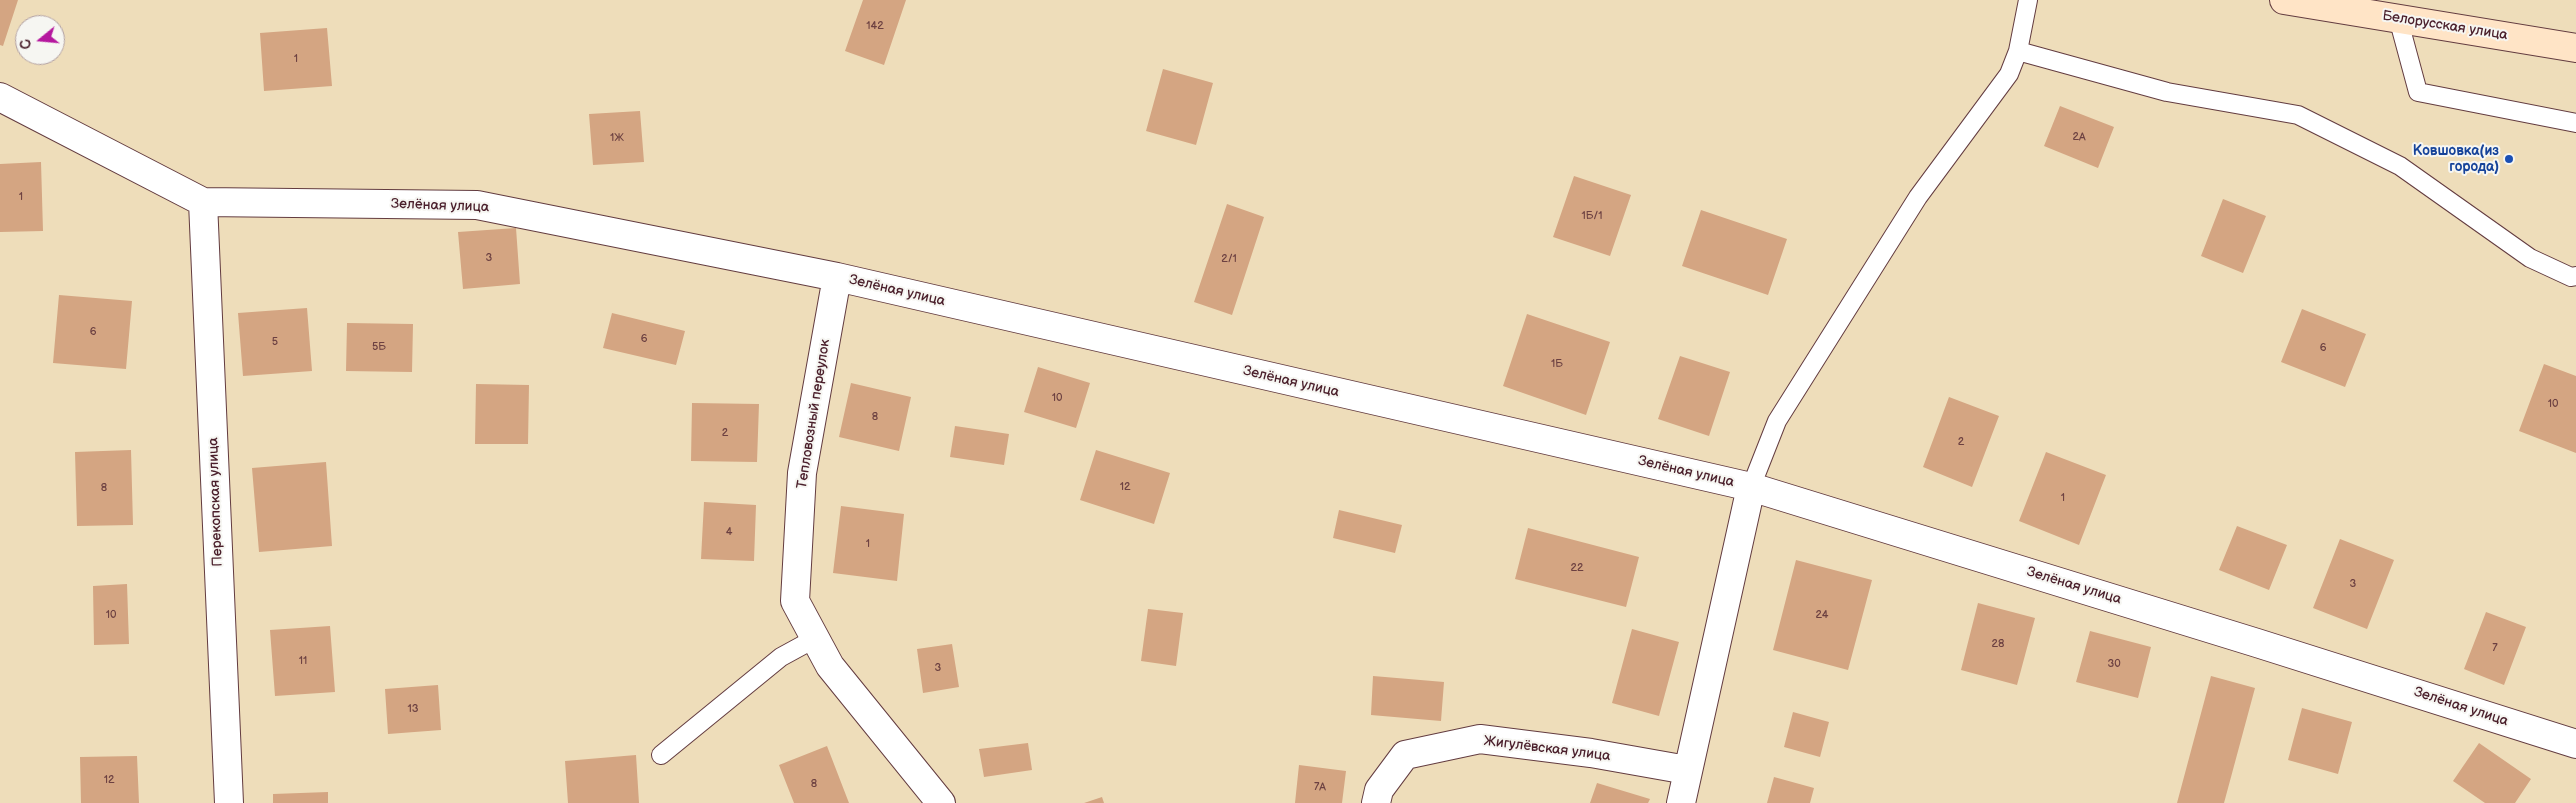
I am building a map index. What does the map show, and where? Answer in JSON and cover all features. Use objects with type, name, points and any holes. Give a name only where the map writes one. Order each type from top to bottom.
[{"type":"main road","name":"Белорусская улица","points":[[2284,0],[2576,48]]},
{"type":"street","name":"Зелёная улица","points":[[0,97],[203,202],[477,205],[837,277],[1750,487],[2576,744]]},
{"type":"street","name":"Перекопская улица","points":[[203,202],[230,803]]},
{"type":"street","name":"Тепловозный переулок","points":[[837,277],[802,473],[795,600],[830,666],[941,803]]},
{"type":"street","points":[[1681,803],[1750,487]]},
{"type":"street","name":"Жигулёвская улица","points":[[1376,803],[1379,790],[1405,755],[1480,739],[1591,753],[1687,770]]},
{"type":"lane","points":[[1750,487],[1777,421],[1918,198],[2009,74],[2018,51],[2028,0]]},
{"type":"lane","points":[[2398,18],[2418,92],[2576,123]]},
{"type":"lane","points":[[2018,51],[2167,92],[2298,115],[2400,166],[2530,258],[2571,276],[2576,276]]},
{"type":"lane","points":[[661,755],[781,657],[814,639]]},
{"type":"building","points":[[0,0],[18,0],[3,46],[0,45]]},
{"type":"building","points":[[863,0],[906,0],[884,65],[845,51]]},
{"type":"building","points":[[327,28],[332,86],[264,91],[260,33]]},
{"type":"building","points":[[1163,69],[1213,83],[1196,145],[1146,131]]},
{"type":"building","points":[[2060,106],[2114,127],[2098,168],[2044,146]]},
{"type":"building","points":[[640,111],[644,162],[593,165],[589,114]]},
{"type":"building","points":[[41,162],[43,231],[0,232],[0,164]]},
{"type":"building","points":[[1574,176],[1631,195],[1610,256],[1553,237]]},
{"type":"building","points":[[2223,199],[2266,216],[2243,273],[2201,256]]},
{"type":"building","points":[[1227,204],[1264,217],[1232,315],[1194,302]]},
{"type":"building","points":[[1701,210],[1787,239],[1768,295],[1682,266]]},
{"type":"building","points":[[516,228],[520,284],[463,289],[458,232]]},
{"type":"building","points":[[59,295],[132,301],[126,369],[53,363]]},
{"type":"building","points":[[307,308],[312,371],[243,376],[238,313]]},
{"type":"building","points":[[2302,309],[2366,334],[2345,387],[2281,362]]},
{"type":"building","points":[[612,313],[685,331],[676,365],[603,348]]},
{"type":"building","points":[[1527,314],[1610,342],[1586,415],[1503,386]]},
{"type":"building","points":[[347,323],[413,324],[412,372],[346,371]]},
{"type":"building","points":[[1680,356],[1730,372],[1709,436],[1658,419]]},
{"type":"building","points":[[2544,364],[2576,376],[2576,453],[2519,431]]},
{"type":"building","points":[[1038,367],[1090,383],[1076,428],[1024,412]]},
{"type":"building","points":[[851,383],[911,397],[899,451],[839,437]]},
{"type":"building","points":[[476,384],[529,385],[528,444],[475,444]]},
{"type":"building","points":[[1949,397],[1999,416],[1972,487],[1923,467]]},
{"type":"building","points":[[692,403],[759,404],[757,462],[691,461]]},
{"type":"building","points":[[955,426],[1009,434],[1004,465],[950,457]]},
{"type":"building","points":[[131,450],[133,525],[77,526],[75,452]]},
{"type":"building","points":[[1096,450],[1170,473],[1154,524],[1080,500]]},
{"type":"building","points":[[2046,452],[2106,475],[2079,545],[2019,521]]},
{"type":"building","points":[[326,462],[332,546],[259,552],[252,468]]},
{"type":"building","points":[[704,502],[756,505],[754,561],[701,559]]},
{"type":"building","points":[[841,506],[904,514],[897,581],[833,573]]},
{"type":"building","points":[[1339,510],[1402,525],[1395,553],[1333,538]]},
{"type":"building","points":[[2237,526],[2287,545],[2269,590],[2219,570]]},
{"type":"building","points":[[1528,528],[1639,557],[1626,607],[1515,579]]},
{"type":"building","points":[[2340,539],[2394,560],[2367,629],[2313,608]]},
{"type":"building","points":[[1796,560],[1872,580],[1848,670],[1773,650]]},
{"type":"building","points":[[127,584],[129,644],[94,645],[93,586]]},
{"type":"building","points":[[1978,603],[2035,618],[2017,685],[1961,670]]},
{"type":"building","points":[[1148,609],[1183,613],[1176,666],[1141,661]]},
{"type":"building","points":[[2486,612],[2526,627],[2504,685],[2464,669]]},
{"type":"building","points":[[330,626],[335,692],[275,696],[270,630]]},
{"type":"building","points":[[1632,629],[1679,642],[1659,716],[1612,703]]},
{"type":"building","points":[[2090,631],[2151,647],[2138,698],[2076,682]]},
{"type":"building","points":[[952,644],[959,687],[923,693],[917,649]]},
{"type":"building","points":[[1373,676],[1444,682],[1441,721],[1371,715]]},
{"type":"building","points":[[2211,676],[2255,688],[2224,803],[2177,803]]},
{"type":"building","points":[[438,685],[441,730],[388,734],[385,689]]},
{"type":"building","points":[[2302,708],[2352,722],[2338,774],[2288,760]]},
{"type":"building","points":[[1793,712],[1829,722],[1820,757],[1784,747]]},
{"type":"building","points":[[1028,743],[1032,770],[984,777],[979,749]]},
{"type":"building","points":[[2479,743],[2531,779],[2515,803],[2485,803],[2453,781]]},
{"type":"building","points":[[827,746],[849,803],[794,803],[779,765]]},
{"type":"building","points":[[636,755],[639,803],[568,803],[565,761]]},
{"type":"building","points":[[137,756],[139,803],[81,803],[80,757]]},
{"type":"building","points":[[1299,765],[1346,771],[1342,803],[1295,803]]},
{"type":"building","points":[[1774,777],[1814,788],[1810,803],[1767,803]]},
{"type":"building","points":[[1597,783],[1650,799],[1648,803],[1590,803]]},
{"type":"building","points":[[328,792],[328,803],[273,803],[273,794]]},
{"type":"building","points":[[1102,797],[1104,803],[1084,803]]},
{"type":"place","name":"Ковшовка(из города)","points":[[2509,159]]}]
